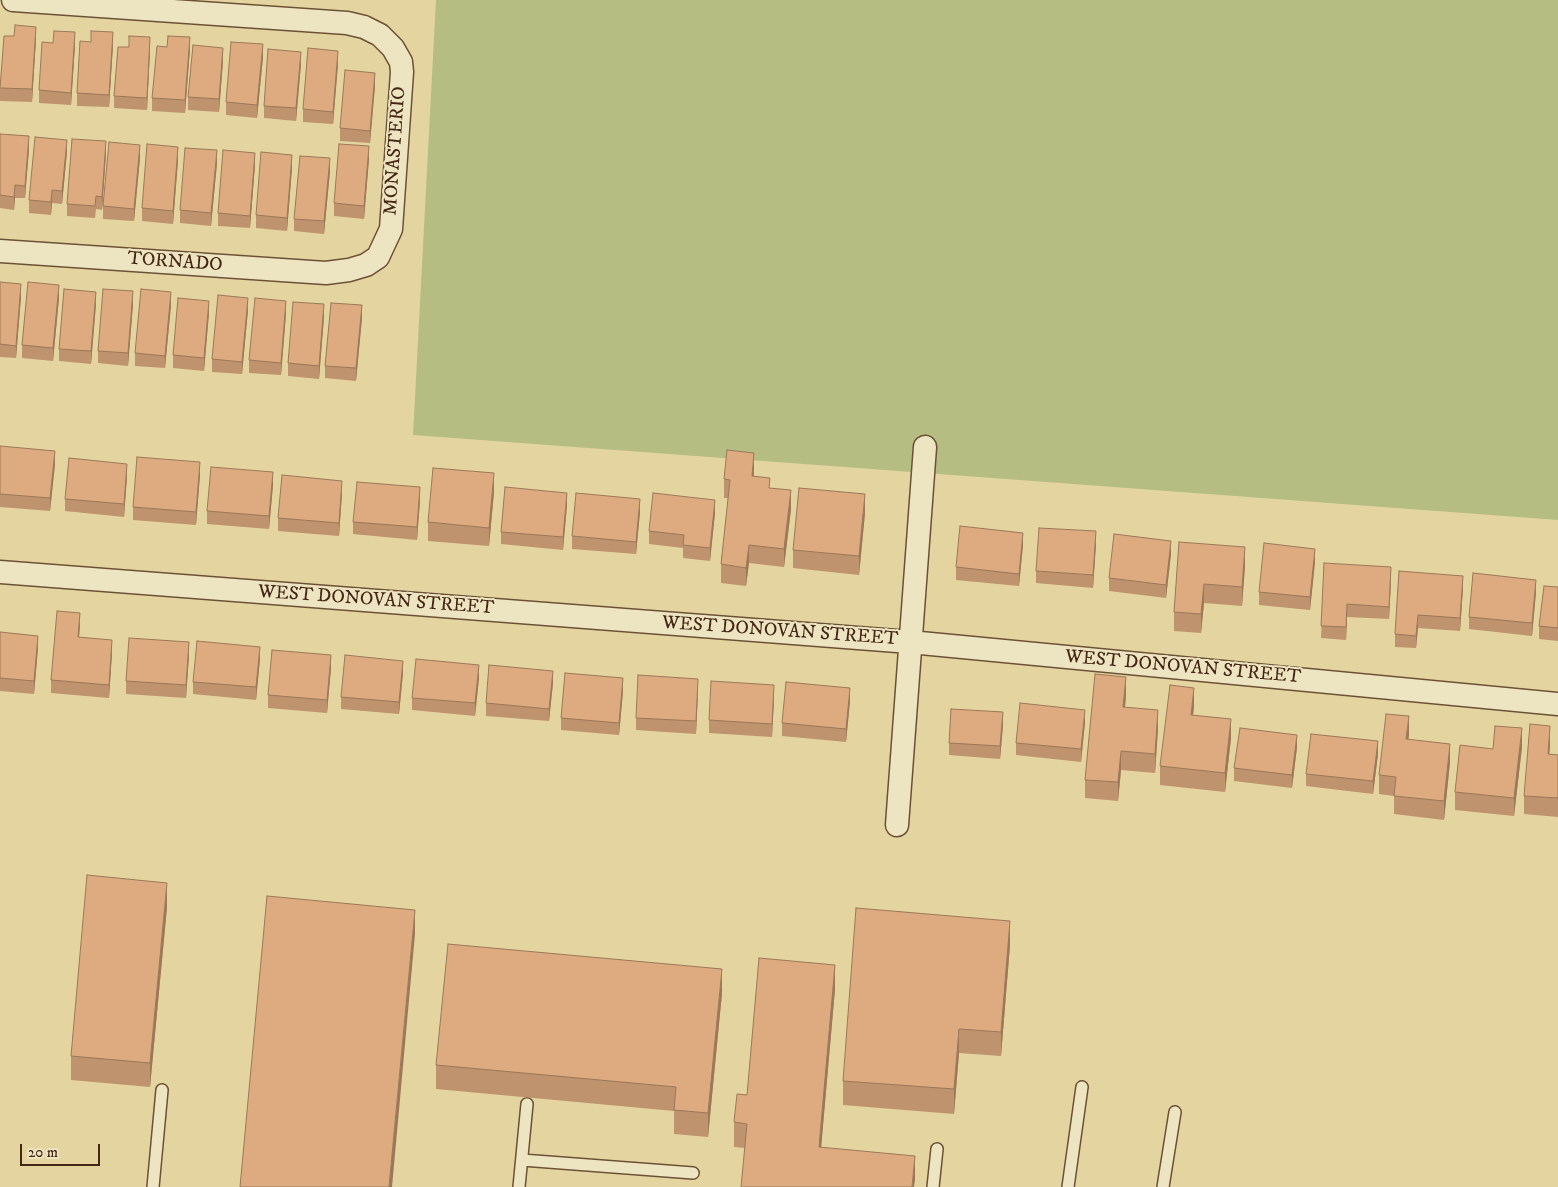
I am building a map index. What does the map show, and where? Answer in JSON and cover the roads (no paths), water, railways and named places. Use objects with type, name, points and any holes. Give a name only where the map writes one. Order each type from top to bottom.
[{"type":"street","name":"MONASTERIO","points":[[13,0],[347,23],[364,27],[380,35],[393,48],[401,62],[402,72],[391,229],[378,257],[366,265],[349,270]]},
{"type":"street","name":"TORNADO","points":[[0,251],[326,273],[349,270]]},
{"type":"street","points":[[896,824],[925,447]]},
{"type":"street","name":"WEST DONOVAN STREET","points":[[0,572],[910,642],[1558,704]]},
{"type":"lane","points":[[1068,1187],[1082,1087]]},
{"type":"lane","points":[[153,1187],[162,1090]]},
{"type":"lane","points":[[519,1187],[527,1104]]},
{"type":"lane","points":[[1163,1187],[1175,1112]]},
{"type":"lane","points":[[933,1187],[937,1149]]},
{"type":"lane","points":[[522,1160],[693,1174]]}]
